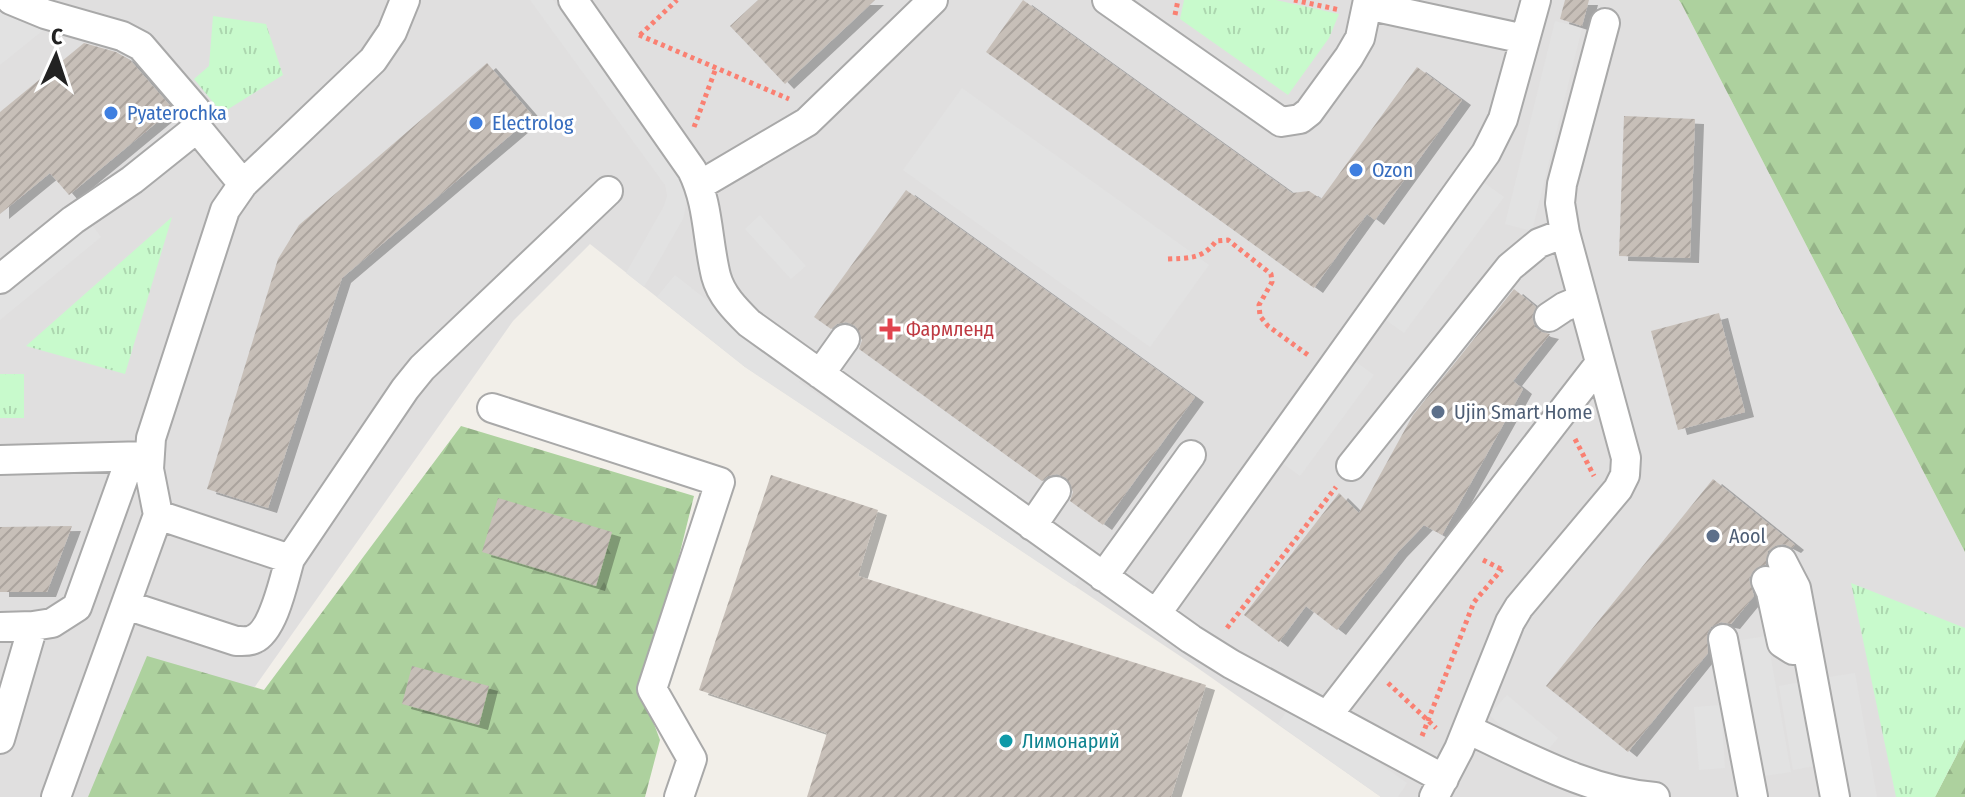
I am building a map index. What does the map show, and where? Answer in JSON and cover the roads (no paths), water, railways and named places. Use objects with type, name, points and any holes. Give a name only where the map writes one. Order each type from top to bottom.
[{"type":"lane","points":[[0,627],[33,626],[60,619],[77,607],[140,456],[151,438],[225,210],[243,184],[373,60],[392,32],[405,0]]},
{"type":"lane","points":[[573,0],[684,157],[700,185],[716,277],[724,295],[749,323],[1210,651],[1412,762],[1439,788],[1463,739],[1510,622],[1623,482],[1626,458],[1565,233],[1560,203],[1562,184],[1605,23]]},
{"type":"lane","points":[[700,185],[795,131],[819,112],[858,70],[933,0]]},
{"type":"lane","points":[[1107,0],[1281,122],[1300,119],[1309,112],[1357,44],[1367,7],[1525,39]]},
{"type":"lane","points":[[1156,614],[1486,153],[1503,119],[1536,0]]},
{"type":"lane","points":[[9,7],[122,36],[141,46],[196,110],[197,128],[243,184]]},
{"type":"lane","points":[[0,279],[73,220],[132,180],[197,128]]},
{"type":"lane","points":[[126,605],[236,641],[251,641],[263,633],[270,621],[290,559],[405,389],[422,368],[608,191]]},
{"type":"lane","points":[[1351,466],[1510,267],[1539,243],[1565,233]]},
{"type":"lane","points":[[1549,317],[1583,299]]},
{"type":"lane","points":[[820,374],[845,339]]},
{"type":"lane","points":[[1327,716],[1600,363]]},
{"type":"lane","points":[[492,408],[720,482],[652,689],[692,759],[679,797]]},
{"type":"lane","points":[[1103,577],[1191,455]]},
{"type":"lane","points":[[0,460],[140,456]]},
{"type":"lane","points":[[56,797],[158,515],[140,456]]},
{"type":"lane","points":[[1032,526],[1056,491]]},
{"type":"lane","points":[[158,515],[290,559]]},
{"type":"lane","points":[[1774,571],[1771,592],[1782,643],[1793,650],[1807,647],[1835,797]]},
{"type":"lane","points":[[0,739],[33,626]]},
{"type":"lane","points":[[1723,639],[1753,797]]},
{"type":"lane","points":[[1463,739],[1598,787],[1655,797]]},
{"type":"place","name":"Pyaterochka","points":[[111,113]]},
{"type":"place","name":"Electrolog","points":[[476,123]]},
{"type":"place","name":"Ozon","points":[[1356,170]]},
{"type":"place","name":"Фармленд","points":[[890,329]]},
{"type":"place","name":"Ujin Smart Home","points":[[1438,412]]},
{"type":"place","name":"Aool","points":[[1713,536]]},
{"type":"place","name":"Лимонарий","points":[[1006,741]]}]
